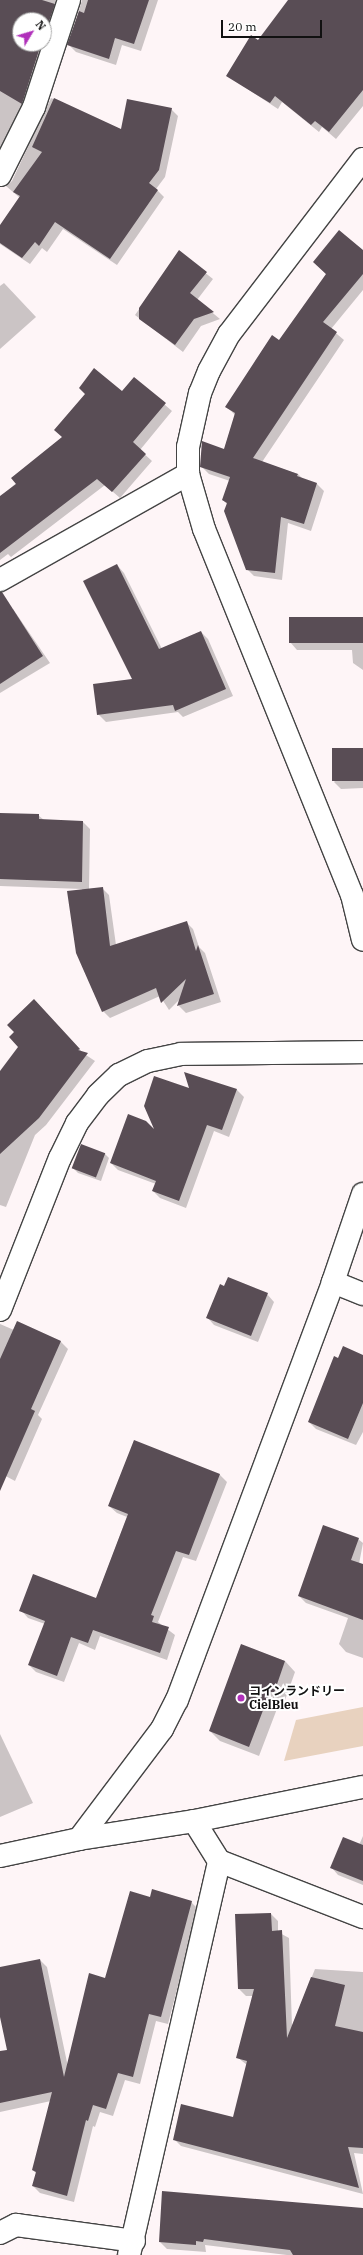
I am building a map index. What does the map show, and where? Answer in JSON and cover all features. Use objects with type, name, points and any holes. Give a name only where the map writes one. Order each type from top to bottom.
[{"type":"street","points":[[0,175],[34,108],[69,0]]},
{"type":"street","points":[[363,159],[230,334],[212,365],[200,393],[188,447],[188,474],[204,529],[352,894],[363,940]]},
{"type":"street","points":[[0,580],[188,474]]},
{"type":"street","points":[[0,1310],[60,1158],[77,1123],[98,1095],[119,1075],[148,1061],[181,1054],[363,1052]]},
{"type":"street","points":[[79,1839],[162,1729],[177,1700],[333,1282],[363,1194]]},
{"type":"street","points":[[333,1282],[363,1294]]},
{"type":"street","points":[[0,1856],[79,1839],[194,1821],[363,1787]]},
{"type":"street","points":[[194,1821],[219,1861],[363,1917]]},
{"type":"street","points":[[0,2233],[16,2225],[131,2248],[219,1861]]},
{"type":"shaded area","points":[[363,1707],[363,1746],[284,1761],[296,1720]]},
{"type":"building","points":[[0,0],[42,0],[55,4],[52,13],[12,12],[12,52],[38,52],[22,104],[0,91]]},
{"type":"building","points":[[88,0],[149,0],[134,44],[115,38],[109,59],[67,45],[79,11],[84,13]]},
{"type":"building","points":[[288,0],[363,0],[363,90],[329,132],[315,121],[311,125],[275,96],[270,103],[226,76],[251,35],[258,40]]},
{"type":"building","points":[[54,98],[121,129],[127,99],[172,108],[159,170],[149,183],[158,190],[110,259],[55,222],[39,246],[35,242],[22,258],[0,243],[0,225],[20,196],[13,192],[42,152],[32,147]]},
{"type":"building","points":[[339,230],[363,250],[363,274],[323,322],[337,332],[253,458],[298,474],[297,476],[317,483],[304,524],[281,517],[275,573],[246,570],[224,511],[227,503],[222,500],[230,477],[200,467],[202,441],[224,449],[235,413],[225,407],[272,335],[279,340],[326,274],[313,262]]},
{"type":"building","points":[[179,250],[207,272],[190,293],[214,312],[194,319],[175,345],[139,319],[139,308]]},
{"type":"building","points":[[94,368],[122,391],[134,377],[166,403],[133,442],[146,454],[112,492],[97,479],[0,553],[0,496],[16,484],[11,478],[62,437],[54,430],[85,394],[79,388]]},
{"type":"building","points":[[117,564],[159,649],[201,631],[226,689],[175,711],[173,705],[97,715],[93,684],[132,679],[83,581]]},
{"type":"building","points":[[0,592],[2,592],[43,656],[0,684]]},
{"type":"building","points":[[289,617],[363,617],[363,643],[289,643]]},
{"type":"building","points":[[332,748],[363,748],[363,781],[332,781]]},
{"type":"building","points":[[0,813],[39,814],[39,819],[83,821],[82,882],[0,879]]},
{"type":"building","points":[[103,887],[110,946],[187,921],[196,951],[198,945],[214,994],[177,1006],[186,979],[161,1003],[156,988],[102,1012],[76,953],[67,891]]},
{"type":"building","points":[[34,999],[80,1049],[78,1050],[88,1053],[39,1118],[0,1154],[0,1071],[18,1047],[9,1037],[14,1032],[7,1025]]},
{"type":"building","points":[[184,1072],[237,1089],[222,1130],[207,1125],[179,1201],[152,1191],[156,1181],[110,1163],[128,1114],[146,1121],[154,1129],[144,1106],[154,1076],[189,1088]]},
{"type":"building","points":[[81,1144],[105,1153],[96,1178],[72,1168]]},
{"type":"building","points":[[228,1277],[268,1293],[251,1336],[206,1318],[220,1284],[224,1286]]},
{"type":"building","points":[[17,1321],[61,1341],[31,1409],[35,1411],[0,1491],[0,1359]]},
{"type":"building","points":[[343,1346],[363,1355],[363,1403],[348,1439],[308,1422],[334,1356],[338,1358]]},
{"type":"building","points":[[134,1440],[220,1474],[189,1555],[176,1551],[151,1615],[154,1616],[152,1622],[169,1627],[160,1653],[93,1630],[88,1643],[71,1637],[57,1676],[28,1665],[45,1621],[19,1611],[33,1574],[96,1598],[128,1514],[108,1506]]},
{"type":"building","points":[[323,1525],[359,1538],[351,1560],[363,1564],[363,1620],[298,1596]]},
{"type":"building","points":[[241,1644],[285,1661],[274,1693],[270,1692],[249,1747],[209,1731]]},
{"type":"building","points":[[343,1837],[363,1845],[363,1881],[330,1868]]},
{"type":"building","points":[[152,1889],[192,1901],[161,2017],[149,2014],[133,2077],[118,2073],[106,2109],[93,2105],[88,2121],[86,2120],[67,2196],[32,2186],[36,2172],[32,2170],[52,2092],[0,2103],[0,2051],[7,2050],[0,2017],[0,1967],[40,1959],[64,2077],[89,1973],[105,1978],[130,1891],[150,1897]]},
{"type":"building","points":[[271,1913],[272,1931],[282,1930],[287,2038],[311,1977],[345,1985],[335,2026],[363,2032],[363,2148],[348,2147],[359,2188],[173,2140],[181,2104],[233,2117],[247,2061],[236,2058],[254,1989],[238,1989],[235,1914]]},
{"type":"building","points":[[162,2191],[363,2208],[363,2255],[293,2255],[290,2250],[204,2239],[203,2242],[196,2241],[196,2245],[159,2242]]},
{"type":"place","name":"コインランドリー CielBleu","points":[[241,1698]]}]
